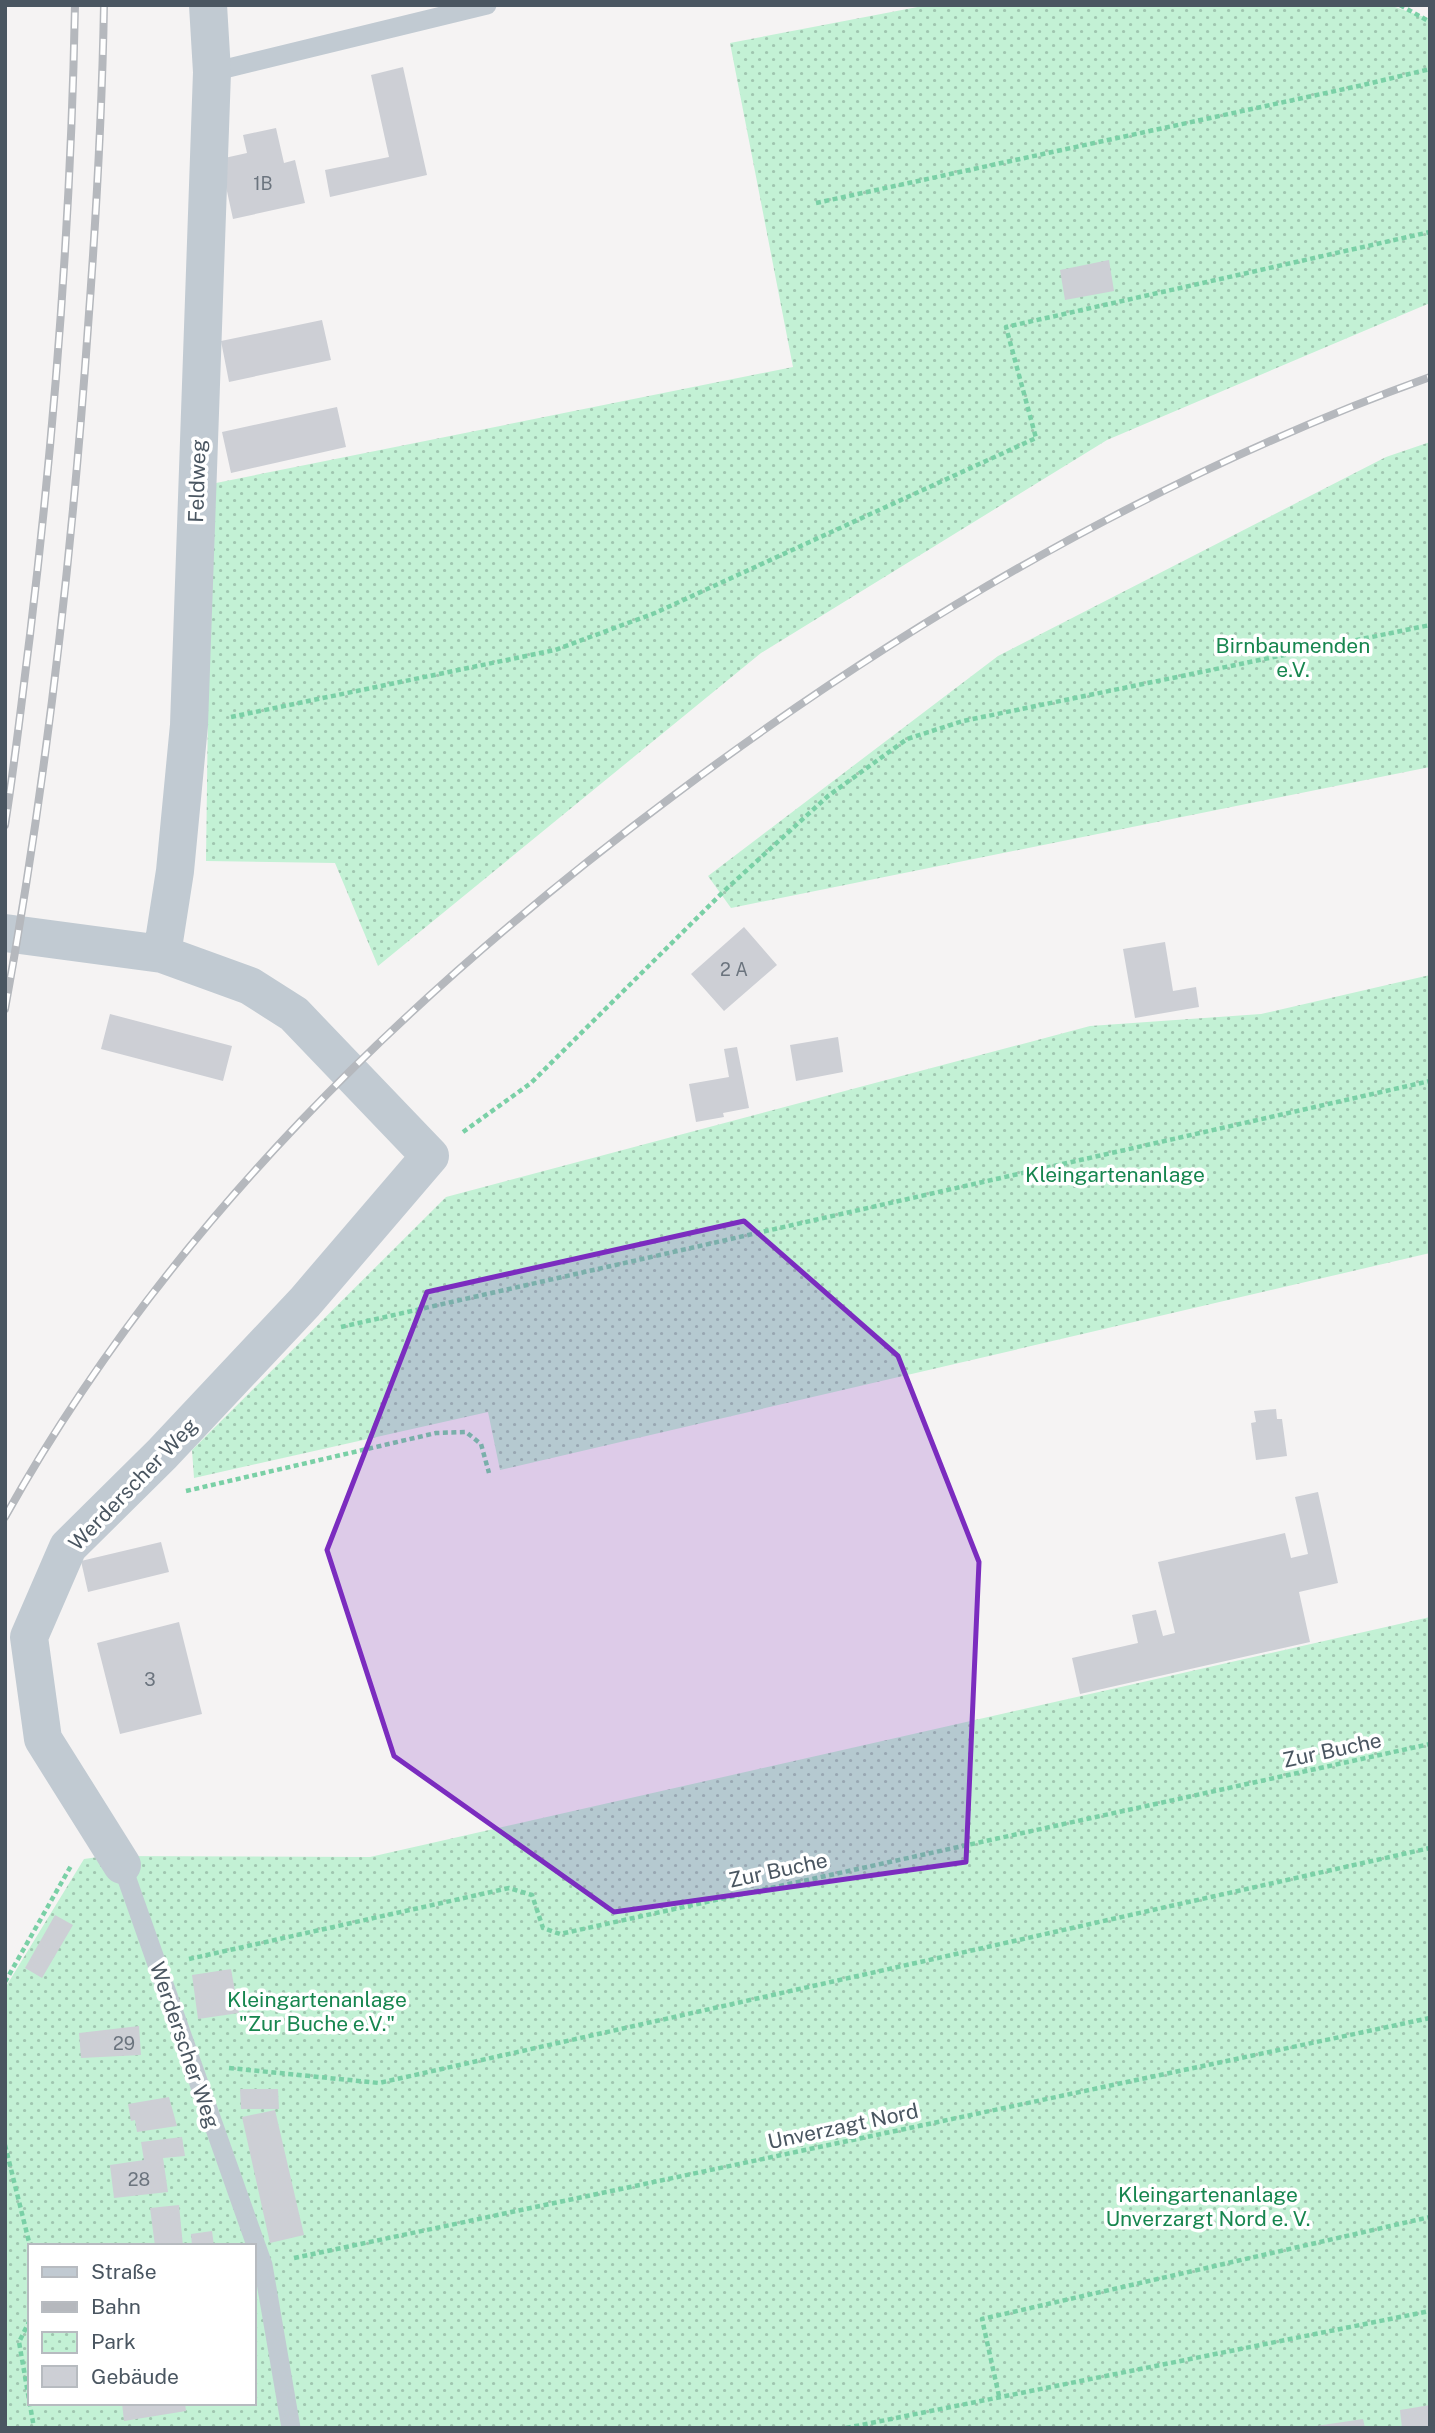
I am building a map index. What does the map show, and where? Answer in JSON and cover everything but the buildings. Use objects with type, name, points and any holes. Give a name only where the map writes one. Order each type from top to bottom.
[{"type":"street","name":"Feldweg","points":[[162,954],[176,871],[189,725],[212,72],[208,5]]},
{"type":"street","points":[[5,933],[162,954],[250,986],[294,1014],[430,1156]]},
{"type":"street","name":"Werderscher Weg","points":[[115,1855],[43,1739],[29,1637],[68,1547],[162,1454],[305,1302],[430,1156]]},
{"type":"lane","points":[[212,72],[487,5]]},
{"type":"lane","name":"Werderscher Weg","points":[[115,1855],[158,1966],[263,2264],[291,2428]]},
{"type":"path","points":[[1400,5],[1430,22]]},
{"type":"path","points":[[816,203],[1430,69]]},
{"type":"path","points":[[189,725],[555,650],[655,613],[1036,438],[1006,327],[1430,232]]},
{"type":"path","points":[[430,1156],[531,1083],[723,892],[799,822],[828,796],[907,738],[963,722],[1430,625]]},
{"type":"path","points":[[305,1302],[336,1328],[1430,1081]]},
{"type":"path","points":[[162,1454],[186,1491],[436,1433],[466,1432],[481,1444],[489,1472]]},
{"type":"path","name":"Zur Buche","points":[[158,1966],[509,1888],[532,1895],[543,1928],[560,1934],[1430,1744]]},
{"type":"path","points":[[193,2064],[379,2083],[1430,1848]]},
{"type":"path","points":[[5,1982],[80,1850],[115,1855]]},
{"type":"path","name":"Unverzagt Nord","points":[[263,2264],[1430,2018]]},
{"type":"path","points":[[5,2145],[30,2244]]},
{"type":"path","points":[[999,2396],[982,2319],[1430,2217]]},
{"type":"path","points":[[846,2428],[1430,2311]]},
{"type":"path","points":[[28,2324],[19,2342],[28,2394]]},
{"type":"path","points":[[30,2405],[34,2428]]},
{"type":"highlighted area","points":[[744,1221],[898,1356],[979,1562],[966,1862],[614,1912],[394,1756],[327,1550],[427,1292]]},
{"type":"green space","points":[[928,5],[1389,5],[1430,19],[1430,303],[1107,440],[761,653],[378,966],[335,863],[206,861],[211,484],[793,367],[730,43]]},
{"type":"green space","name":"Birnbaumenden e.V.","points":[[1430,442],[1430,767],[731,908],[708,876],[998,656],[1386,457]]},
{"type":"green space","name":"Kleingartenanlage","points":[[1430,975],[1430,1253],[500,1470],[488,1412],[194,1478],[192,1450],[446,1197],[1090,1026],[1261,1014]]},
{"type":"green space","points":[[1430,1617],[1430,2428],[5,2428],[5,1988],[84,1859],[105,1856],[370,1857]]},
{"type":"railway","points":[[5,825],[30,635],[54,399],[66,242],[75,5]]},
{"type":"railway","points":[[5,1009],[33,840],[66,584],[96,207],[104,5]]},
{"type":"railway","points":[[5,1517],[69,1411],[140,1309],[218,1213],[300,1122],[388,1034],[480,951],[575,872],[760,732],[850,671],[1036,558],[1229,459],[1430,377]]},
{"type":"park label","name":"Kleingartenanlage \"Zur Buche e.V.\"","points":[[317,2011]]},
{"type":"park label","name":"Kleingartenanlage Unverzargt Nord e. V.","points":[[1208,2206]]}]
